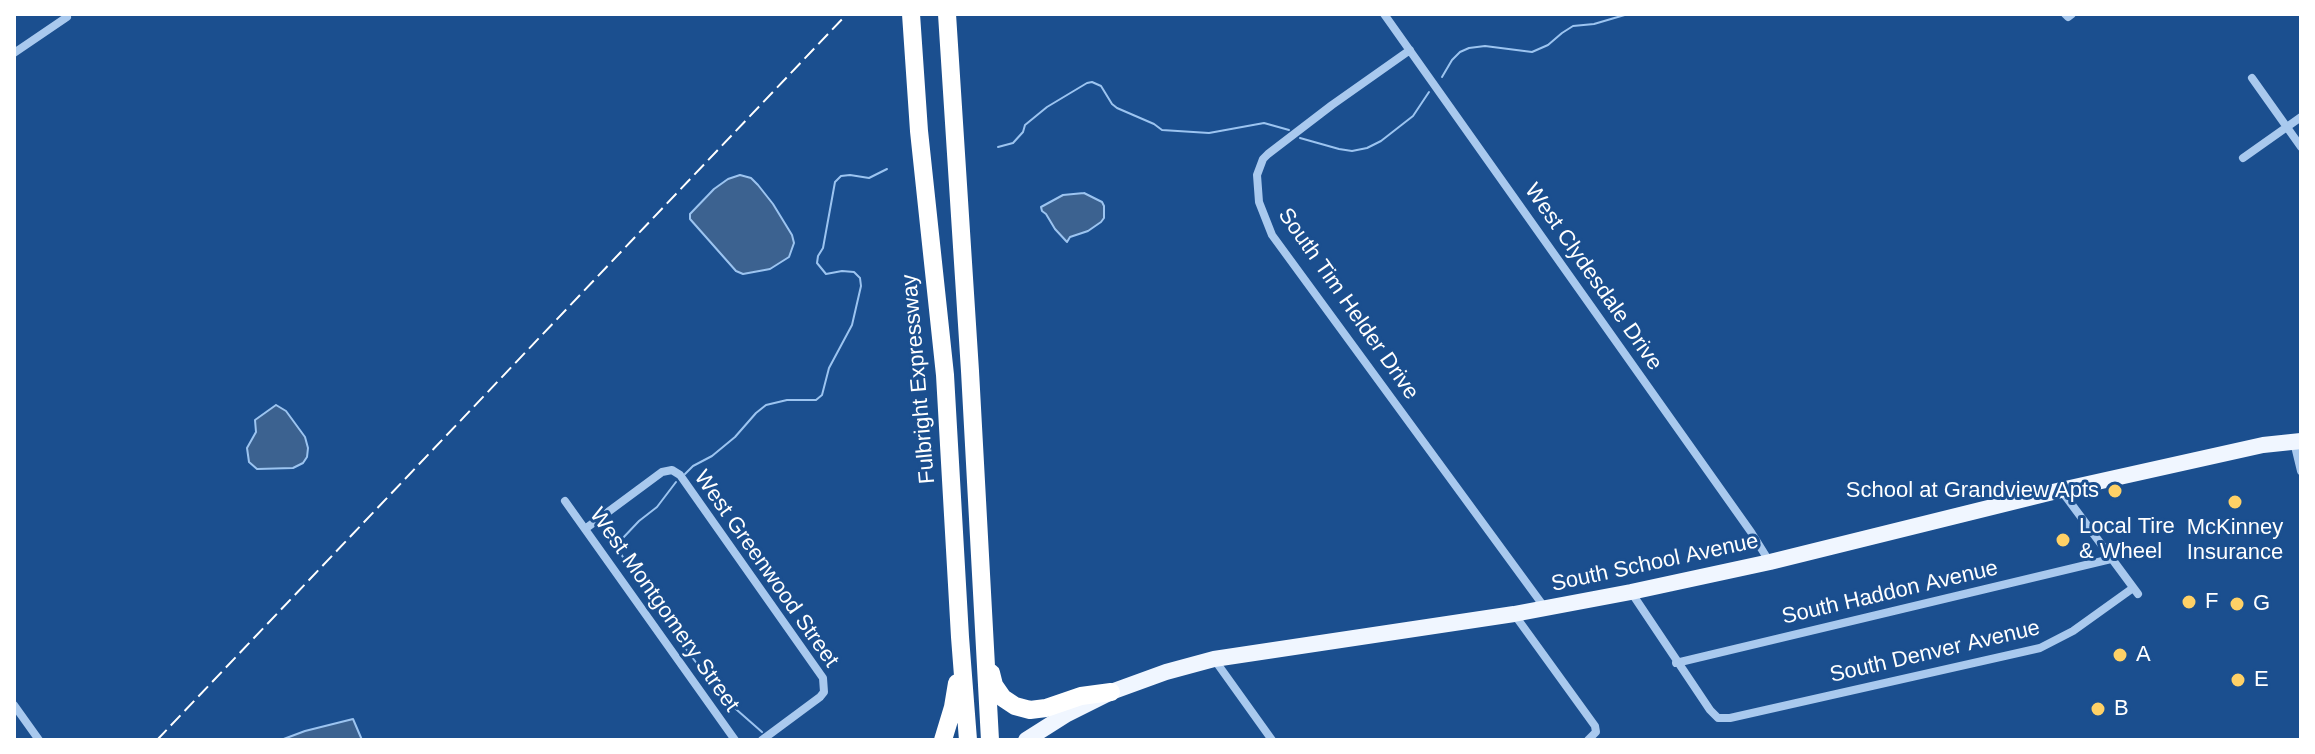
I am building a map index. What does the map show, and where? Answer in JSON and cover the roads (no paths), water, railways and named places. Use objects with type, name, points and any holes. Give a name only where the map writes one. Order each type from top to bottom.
[{"type":"highway","name":"Fulbright Expressway","points":[[911,14],[919,131],[945,375],[968,740]]},
{"type":"highway","points":[[947,14],[990,740]]},
{"type":"highway","points":[[981,568],[991,674],[1003,698],[1015,706],[1038,709],[1072,698],[1111,692]]},
{"type":"highway","points":[[943,740],[955,697],[960,637]]},
{"type":"main road","name":"South School Avenue","points":[[1026,740],[1067,714],[1111,692],[1214,659],[1514,614],[1631,592],[1770,562],[2061,490],[2263,445],[2297,441]]},
{"type":"street","name":"West Clydesdale Drive","points":[[1384,14],[1770,562]]},
{"type":"street","points":[[14,53],[67,17]]},
{"type":"street","name":"South Tim Helder Drive","points":[[1410,50],[1263,159],[1257,175],[1259,202],[1272,235],[1545,608]]},
{"type":"street","points":[[2252,78],[2301,147]]},
{"type":"street","points":[[2243,158],[2301,117]]},
{"type":"street","points":[[2297,441],[2301,471]]},
{"type":"street","name":"West Greenwood Street","points":[[585,529],[662,472],[672,470],[680,475],[819,671],[825,685],[820,697],[762,740]]},
{"type":"street","points":[[2061,490],[2111,559]]},
{"type":"street","name":"West Montgomery Street","points":[[565,501],[735,740]]},
{"type":"street","name":"South Denver Avenue","points":[[1676,663],[1710,710],[1718,718],[1730,718],[2040,648],[2073,631],[2135,591],[2111,559]]},
{"type":"street","name":"South Haddon Avenue","points":[[1676,663],[2111,559]]},
{"type":"street","points":[[1631,592],[1676,663]]},
{"type":"street","points":[[1514,614],[1595,726],[1596,732],[1588,740]]},
{"type":"street","points":[[1214,659],[1272,740]]},
{"type":"street","points":[[14,705],[39,740]]},
{"type":"water","points":[[740,175],[751,178],[758,185],[773,204],[794,243],[789,257],[770,269],[743,274],[736,271],[690,219],[690,214],[714,189]]},
{"type":"water","points":[[1084,193],[1102,202],[1104,218],[1088,231],[1070,237],[1067,242],[1041,207],[1063,195]]},
{"type":"water","points":[[276,405],[286,411],[305,437],[307,457],[293,468],[257,469],[249,462],[247,448],[256,432],[255,420]]},
{"type":"water","points":[[353,719],[362,740],[281,740],[305,731]]},
{"type":"waterway","points":[[1442,77],[1452,60],[1469,48],[1485,46],[1532,52],[1548,45],[1573,26],[1594,24],[1628,14]]},
{"type":"waterway","points":[[998,147],[1013,143],[1025,125],[1047,107],[1092,82],[1101,86],[1117,108],[1162,130],[1209,133],[1264,123],[1289,130]]},
{"type":"waterway","points":[[1300,138],[1352,151],[1367,148],[1413,116],[1429,92]]},
{"type":"waterway","points":[[685,474],[735,437],[766,405],[787,400],[816,400],[822,395],[829,368],[852,325],[861,286],[860,278],[854,272],[826,274],[817,263],[823,248],[835,182],[841,176],[869,178],[887,169]]},
{"type":"waterway","points":[[676,482],[657,507],[621,540],[621,554],[651,602],[721,696],[762,732]]},
{"type":"railway","points":[[157,740],[847,14]]},
{"type":"place","name":"School at Grandview Apts","points":[[2115,491]]},
{"type":"place","name":"McKinney Insurance","points":[[2235,502]]},
{"type":"place","name":"Local Tire & Wheel","points":[[2063,540]]},
{"type":"place","name":"F","points":[[2189,602]]},
{"type":"place","name":"G","points":[[2237,604]]},
{"type":"place","name":"A","points":[[2120,655]]},
{"type":"place","name":"E","points":[[2238,680]]},
{"type":"place","name":"B","points":[[2098,709]]}]
